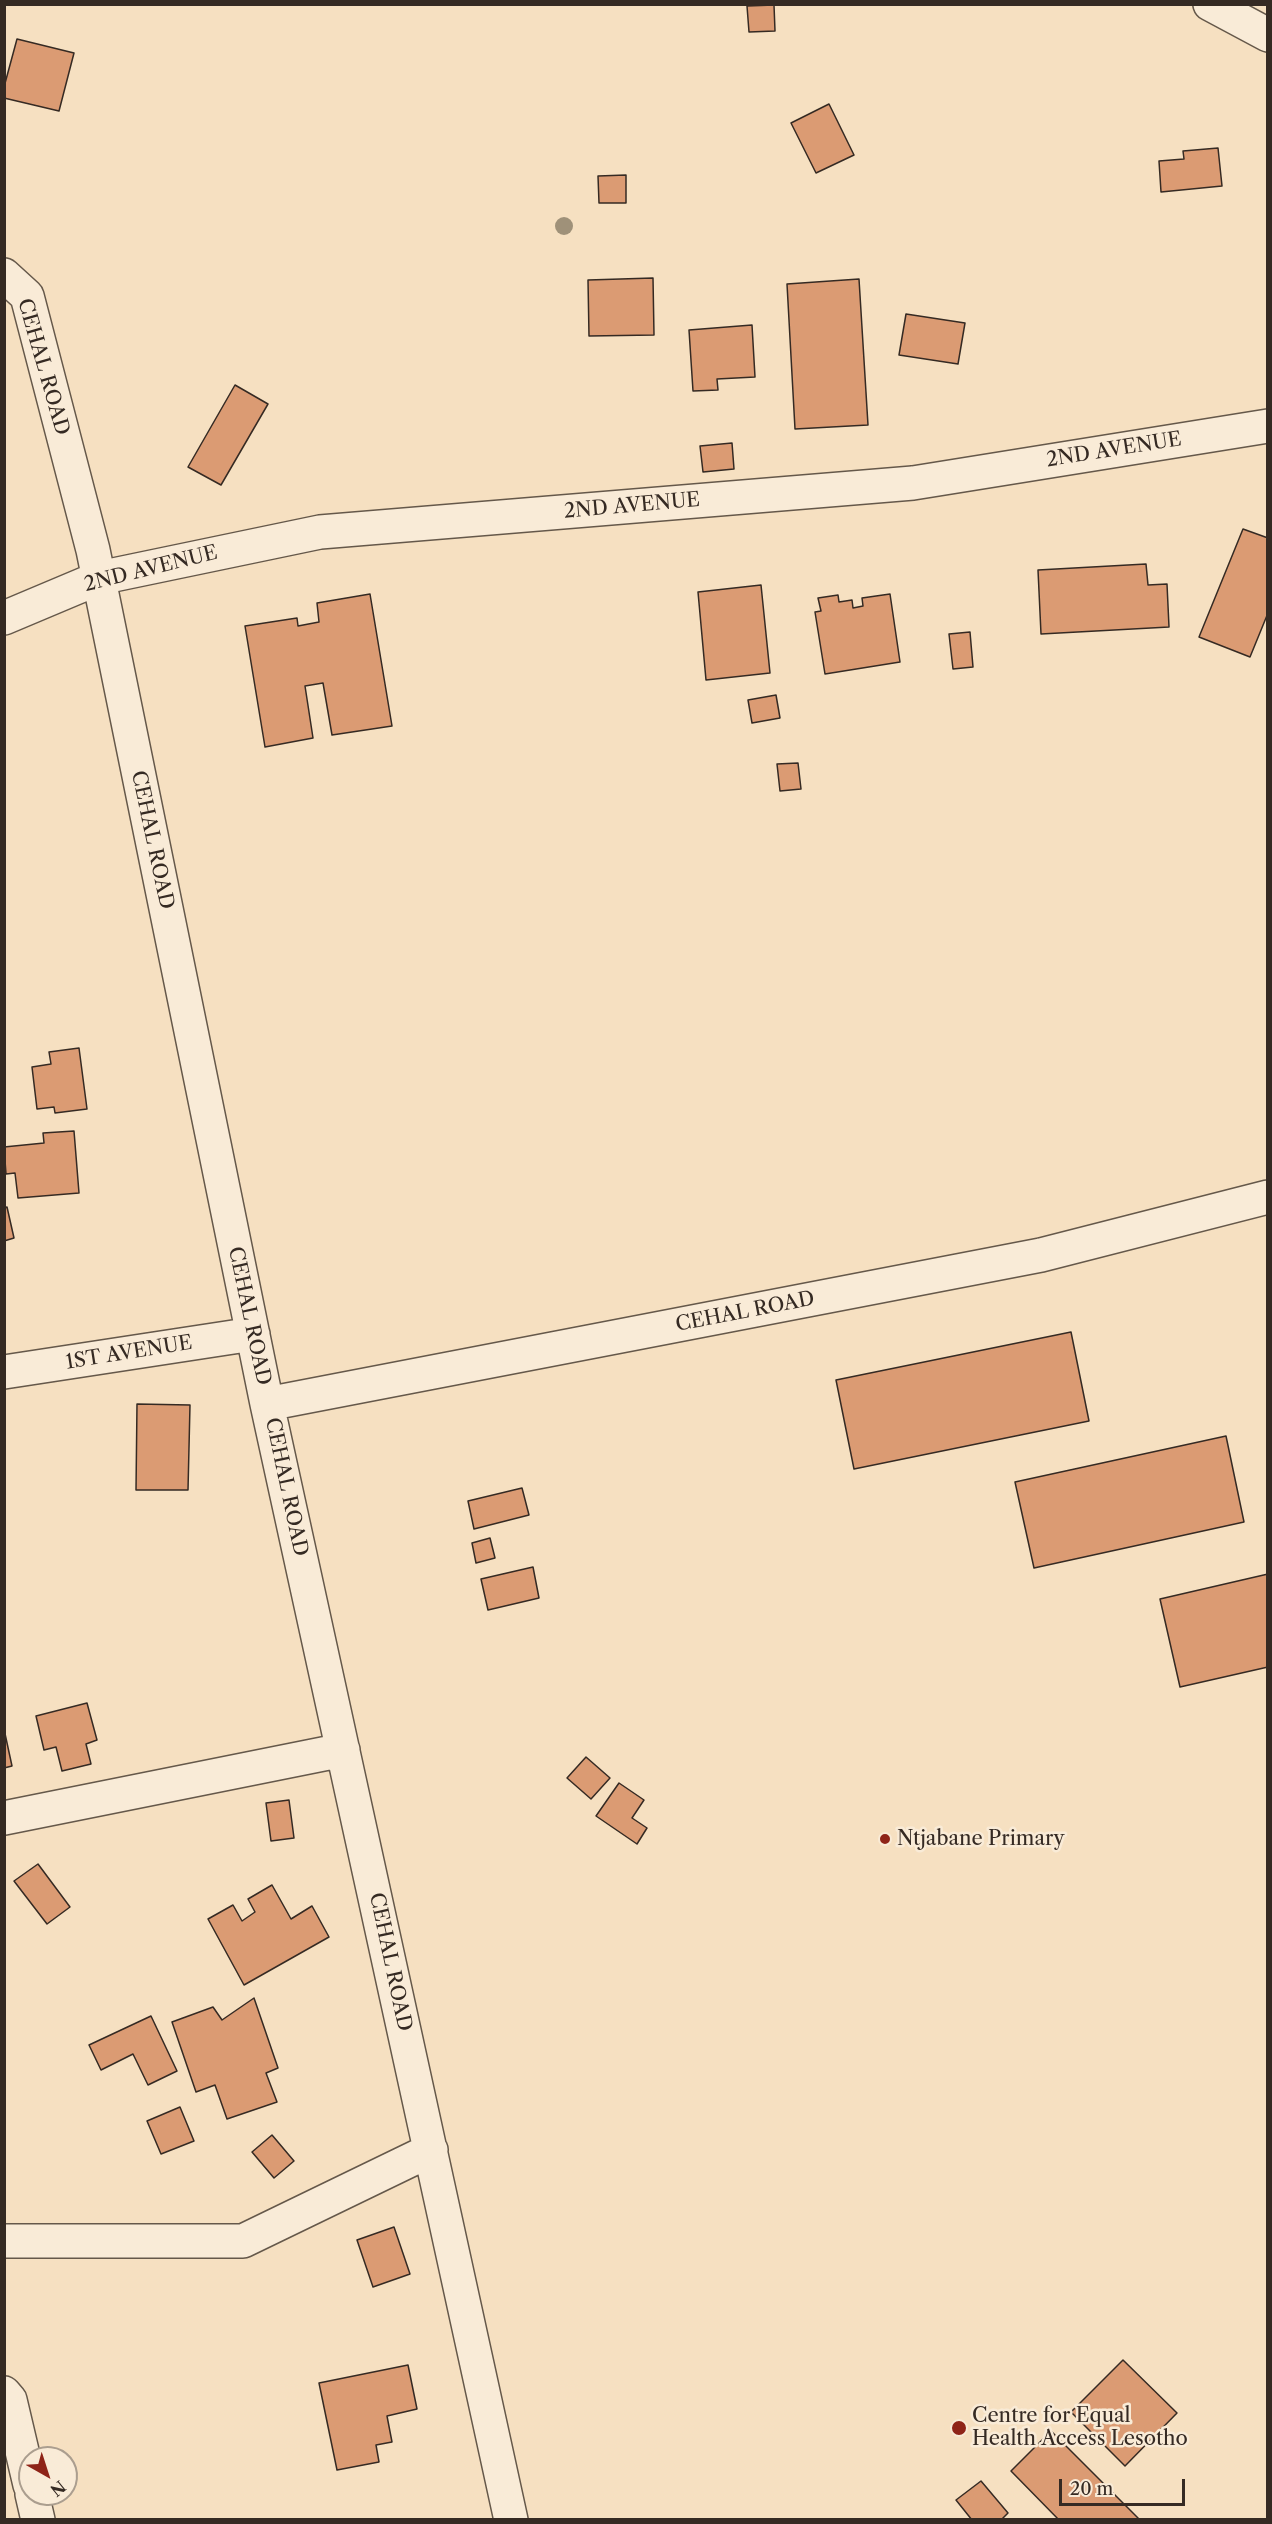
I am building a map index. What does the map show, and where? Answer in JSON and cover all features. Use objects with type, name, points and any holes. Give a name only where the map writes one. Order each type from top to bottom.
[{"type":"street","points":[[1210,4],[1268,34]]},
{"type":"street","name":"CEHAL ROAD","points":[[4,275],[27,296],[99,578],[267,1404],[511,2520]]},
{"type":"street","name":"2ND AVENUE","points":[[4,618],[99,578],[320,532],[913,483],[1268,426]]},
{"type":"street","name":"CEHAL ROAD","points":[[267,1404],[1041,1255],[1268,1197]]},
{"type":"street","name":"1ST AVENUE","points":[[4,1372],[253,1334]]},
{"type":"street","points":[[4,1818],[343,1750]]},
{"type":"street","points":[[4,2241],[243,2241],[431,2150]]},
{"type":"street","points":[[4,2367],[7,2396],[20,2446]]},
{"type":"building","points":[[774,5],[775,31],[749,32],[747,6]]},
{"type":"building","points":[[17,39],[74,53],[59,111],[4,98],[4,87]]},
{"type":"building","points":[[829,104],[854,155],[816,173],[791,123]]},
{"type":"building","points":[[1218,148],[1222,186],[1161,192],[1159,161],[1184,159],[1183,151]]},
{"type":"building","points":[[626,175],[626,203],[599,203],[598,176]]},
{"type":"building","points":[[653,278],[654,335],[589,336],[588,280]]},
{"type":"building","points":[[859,279],[868,425],[795,429],[787,284]]},
{"type":"building","points":[[906,314],[965,323],[958,364],[899,355]]},
{"type":"building","points":[[752,325],[755,377],[717,379],[718,390],[693,391],[689,330]]},
{"type":"building","points":[[235,385],[268,404],[221,485],[188,467]]},
{"type":"building","points":[[732,443],[734,469],[703,472],[700,446]]},
{"type":"building","points":[[1243,529],[1268,538],[1268,613],[1250,657],[1199,637]]},
{"type":"building","points":[[1146,564],[1148,585],[1167,584],[1169,627],[1041,634],[1038,570]]},
{"type":"building","points":[[761,585],[770,673],[706,680],[698,592]]},
{"type":"building","points":[[370,594],[392,726],[332,735],[323,683],[305,686],[313,738],[265,747],[245,626],[297,618],[298,626],[319,622],[317,603]]},
{"type":"building","points":[[890,594],[900,662],[825,674],[815,612],[821,611],[818,598],[838,595],[839,602],[852,600],[853,608],[863,606],[862,598]]},
{"type":"building","points":[[970,632],[973,667],[953,669],[949,634]]},
{"type":"building","points":[[776,695],[780,718],[752,723],[748,700]]},
{"type":"building","points":[[798,763],[801,789],[780,791],[777,764]]},
{"type":"building","points":[[79,1048],[87,1109],[55,1113],[54,1107],[37,1109],[32,1067],[51,1064],[49,1052]]},
{"type":"building","points":[[74,1131],[79,1193],[18,1198],[15,1173],[6,1174],[4,1147],[44,1143],[43,1133]]},
{"type":"building","points":[[7,1207],[14,1238],[4,1241],[4,1208]]},
{"type":"building","points":[[1071,1332],[1089,1421],[854,1469],[836,1380]]},
{"type":"building","points":[[137,1404],[190,1405],[188,1490],[136,1490]]},
{"type":"building","points":[[1226,1436],[1244,1522],[1034,1568],[1015,1482]]},
{"type":"building","points":[[522,1488],[529,1515],[474,1529],[468,1501]]},
{"type":"building","points":[[490,1538],[495,1558],[476,1563],[472,1543]]},
{"type":"building","points":[[533,1567],[539,1598],[488,1610],[481,1579]]},
{"type":"building","points":[[1268,1574],[1268,1667],[1180,1687],[1160,1599]]},
{"type":"building","points":[[87,1703],[97,1740],[86,1744],[91,1764],[62,1771],[56,1747],[44,1750],[36,1716]]},
{"type":"building","points":[[4,1729],[12,1766],[4,1768]]},
{"type":"building","points":[[586,1757],[610,1778],[591,1799],[567,1778]]},
{"type":"building","points":[[619,1783],[644,1800],[632,1818],[647,1828],[637,1844],[596,1816]]},
{"type":"building","points":[[289,1800],[294,1838],[271,1841],[266,1803]]},
{"type":"building","points":[[38,1864],[70,1907],[47,1924],[14,1881]]},
{"type":"building","points":[[272,1885],[291,1919],[312,1906],[329,1937],[244,1985],[208,1919],[233,1905],[242,1921],[255,1912],[248,1899]]},
{"type":"building","points":[[254,1998],[278,2068],[266,2073],[277,2102],[227,2119],[215,2085],[196,2092],[172,2022],[213,2007],[222,2020]]},
{"type":"building","points":[[151,2016],[177,2071],[148,2085],[133,2054],[101,2070],[89,2045]]},
{"type":"building","points":[[180,2107],[194,2141],[161,2154],[147,2121]]},
{"type":"building","points":[[272,2135],[294,2161],[274,2178],[252,2152]]},
{"type":"building","points":[[394,2227],[410,2274],[373,2287],[357,2240]]},
{"type":"building","points":[[1123,2360],[1177,2413],[1125,2466],[1071,2412]]},
{"type":"building","points":[[408,2365],[417,2409],[387,2416],[392,2442],[376,2445],[379,2462],[337,2470],[319,2383]]},
{"type":"building","points":[[1051,2431],[1140,2520],[1059,2520],[1011,2471]]},
{"type":"building","points":[[981,2481],[1008,2513],[1001,2520],[972,2520],[956,2500]]},
{"type":"place","name":"Ntjabane Primary","points":[[885,1839]]},
{"type":"place","name":"Centre for Equal Health Access Lesotho","points":[[959,2428]]}]
